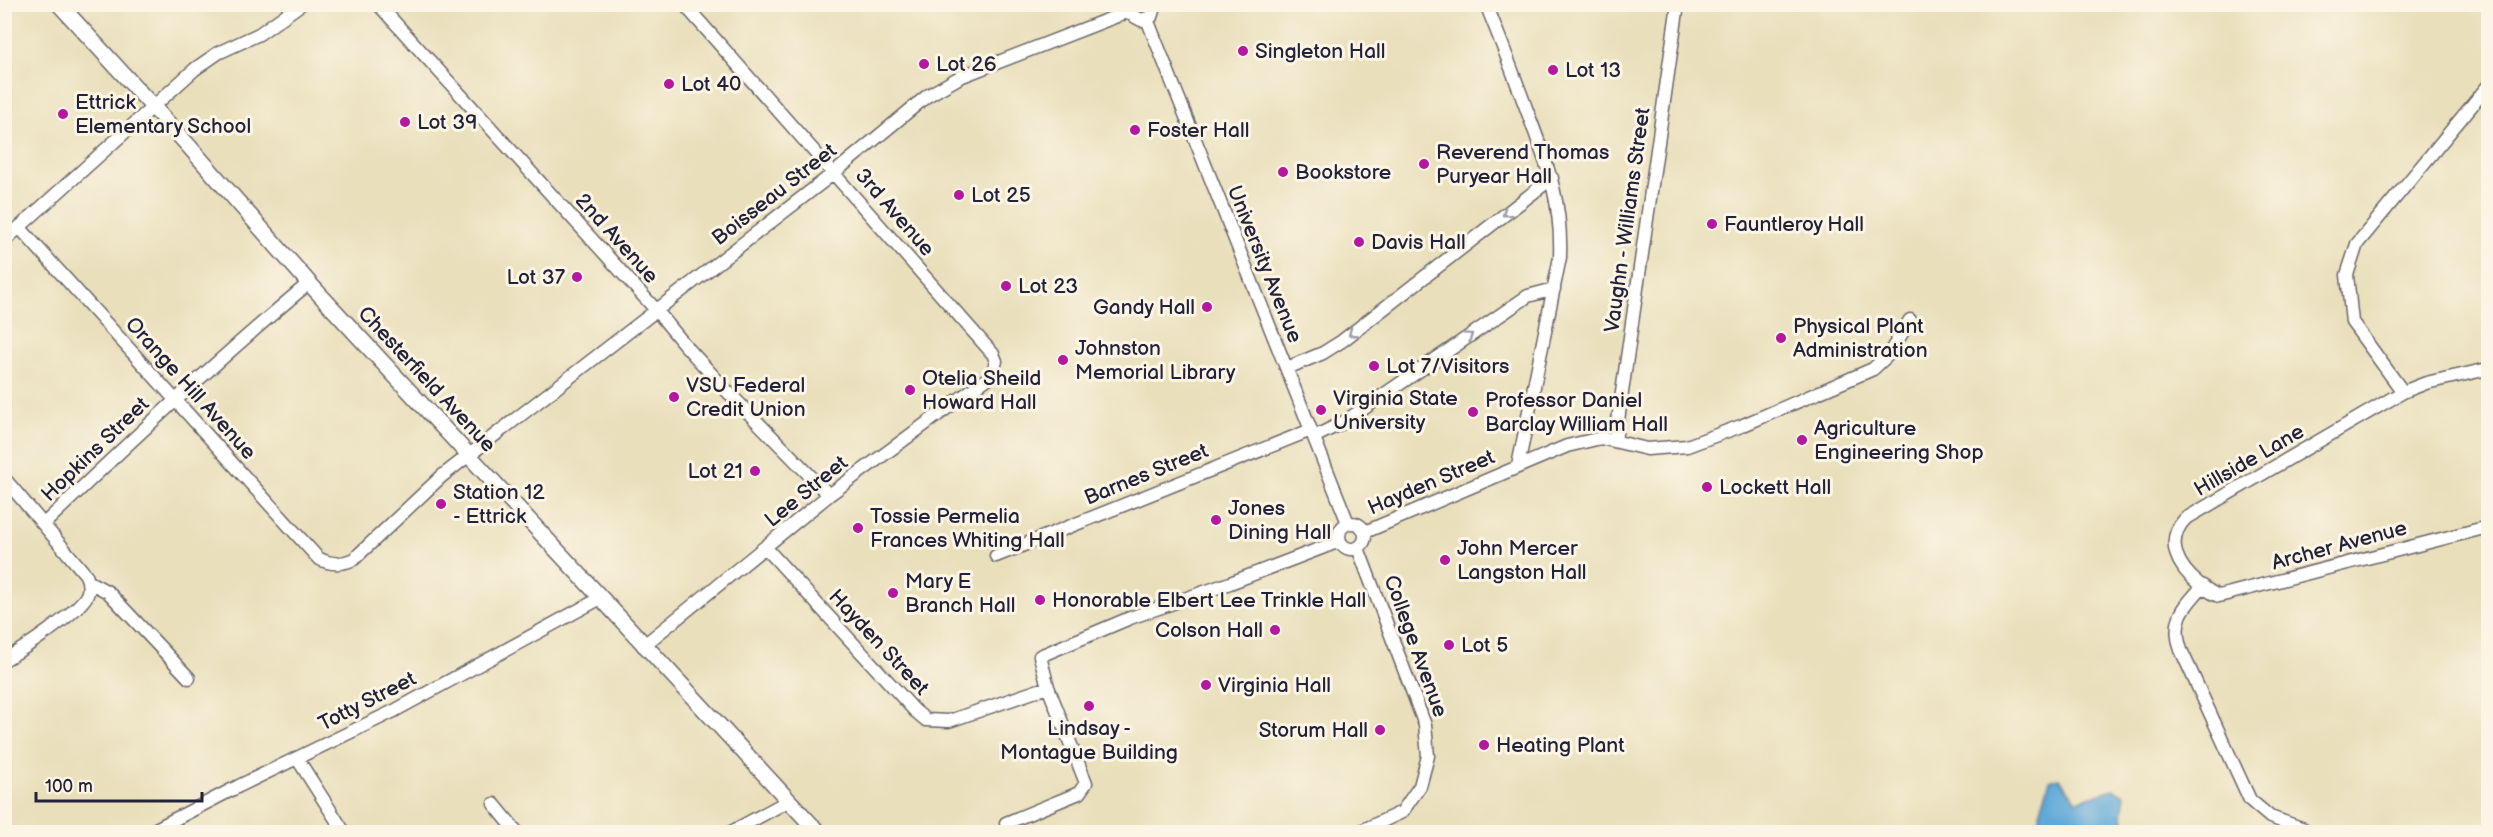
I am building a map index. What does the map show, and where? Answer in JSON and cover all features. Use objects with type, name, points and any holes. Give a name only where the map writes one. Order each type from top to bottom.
[{"type":"main road","name":"Chesterfield Avenue","points":[[59,4],[309,283],[470,455],[643,646],[818,832]]},
{"type":"street","points":[[4,241],[212,56],[259,34],[301,4]]},
{"type":"street","name":"2nd Avenue","points":[[378,4],[657,310],[704,366],[829,495]]},
{"type":"street","name":"3rd Avenue","points":[[684,4],[993,354],[996,361],[994,368]]},
{"type":"street","points":[[1130,8],[1135,18],[1147,19],[1154,12],[1155,4]]},
{"type":"street","points":[[1486,4],[1552,178],[1561,234],[1560,257],[1518,466]]},
{"type":"street","name":"Vaughn - Williams Street","points":[[1615,441],[1678,4]]},
{"type":"street","name":"Boisseau Street","points":[[339,564],[354,559],[427,489],[834,172],[927,96],[960,77],[1130,8]]},
{"type":"street","name":"University Avenue","points":[[1147,19],[1348,523]]},
{"type":"street","points":[[2403,392],[2352,322],[2347,276],[2357,244],[2488,86]]},
{"type":"street","points":[[1287,368],[1323,353],[1342,341],[1552,178]]},
{"type":"street","name":"Orange Hill Avenue","points":[[20,228],[318,558],[332,564],[339,564]]},
{"type":"street","name":"Hopkins Street","points":[[44,524],[174,400],[309,283]]},
{"type":"street","name":"Barnes Street","points":[[996,556],[1344,422],[1528,296],[1554,289]]},
{"type":"street","name":"Hayden Street","points":[[1365,532],[1518,466],[1588,439],[1601,438],[1647,449],[1670,449],[1687,446],[1741,426],[1874,369],[1889,354],[1910,320]]},
{"type":"street","name":"Lee Street","points":[[643,646],[829,495],[992,375],[994,368]]},
{"type":"street","name":"Hillside Lane","points":[[2203,586],[2184,570],[2174,549],[2176,532],[2185,519],[2403,392],[2426,383],[2488,369]]},
{"type":"street","points":[[4,478],[86,575],[89,582],[86,597],[80,603],[43,634],[4,660]]},
{"type":"street","points":[[1348,523],[1359,524],[1365,532],[1363,543],[1358,548],[1347,548],[1340,541],[1341,529],[1348,523]]},
{"type":"street","name":"Archer Avenue","points":[[2203,586],[2211,594],[2227,595],[2488,527]]},
{"type":"street","points":[[1006,823],[1079,794],[1086,783],[1048,687],[1040,656],[1130,618],[1340,541]]},
{"type":"street","name":"Hayden Street","points":[[766,548],[915,711],[926,720],[950,721],[1048,687]]},
{"type":"street","name":"College Avenue","points":[[1358,548],[1425,725],[1428,748],[1425,772],[1420,786],[1402,812],[1359,832]]},
{"type":"street","points":[[89,582],[108,592],[189,678]]},
{"type":"street","points":[[2203,586],[2181,611],[2177,637],[2181,650],[2250,800],[2270,817],[2304,830]]},
{"type":"street","name":"Totty Street","points":[[157,831],[297,758],[394,711],[599,598]]},
{"type":"street","points":[[297,758],[344,832]]},
{"type":"street","points":[[731,832],[788,801]]},
{"type":"street","points":[[494,804],[517,832]]},
{"type":"water","points":[[2059,778],[2077,801],[2113,789],[2125,795],[2122,813],[2127,832],[2029,832],[2038,820],[2050,780]]},
{"type":"place","name":"Singleton Hall","points":[[1243,51]]},
{"type":"place","name":"Lot 26","points":[[924,64]]},
{"type":"place","name":"Lot 13","points":[[1553,70]]},
{"type":"place","name":"Lot 40","points":[[669,84]]},
{"type":"place","name":"Ettrick Elementary School","points":[[63,114]]},
{"type":"place","name":"Lot 39","points":[[405,122]]},
{"type":"place","name":"Foster Hall","points":[[1135,130]]},
{"type":"place","name":"Reverend Thomas Puryear Hall","points":[[1424,164]]},
{"type":"place","name":"Bookstore","points":[[1283,172]]},
{"type":"place","name":"Lot 25","points":[[959,195]]},
{"type":"place","name":"Fauntleroy Hall","points":[[1712,224]]},
{"type":"place","name":"Davis Hall","points":[[1359,242]]},
{"type":"place","name":"Lot 37","points":[[577,277]]},
{"type":"place","name":"Lot 23","points":[[1006,286]]},
{"type":"place","name":"Gandy Hall","points":[[1207,307]]},
{"type":"place","name":"Physical Plant Administration","points":[[1781,338]]},
{"type":"place","name":"Johnston Memorial Library","points":[[1063,360]]},
{"type":"place","name":"Lot 7/Visitors","points":[[1374,366]]},
{"type":"place","name":"Otelia Sheild Howard Hall","points":[[910,390]]},
{"type":"place","name":"VSU Federal Credit Union","points":[[674,397]]},
{"type":"place","name":"Virginia State University","points":[[1321,410]]},
{"type":"place","name":"Professor Daniel Barclay William Hall","points":[[1473,412]]},
{"type":"place","name":"Agriculture Engineering Shop","points":[[1802,440]]},
{"type":"place","name":"Lot 21","points":[[755,471]]},
{"type":"place","name":"Lockett Hall","points":[[1707,487]]},
{"type":"place","name":"Station 12 - Ettrick","points":[[441,504]]},
{"type":"place","name":"Jones Dining Hall","points":[[1216,520]]},
{"type":"place","name":"Tossie Permelia Frances Whiting Hall","points":[[858,528]]},
{"type":"place","name":"John Mercer Langston Hall","points":[[1445,560]]},
{"type":"place","name":"Mary E Branch Hall","points":[[893,593]]},
{"type":"place","name":"Honorable Elbert Lee Trinkle Hall","points":[[1040,600]]},
{"type":"place","name":"Colson Hall","points":[[1275,630]]},
{"type":"place","name":"Lot 5","points":[[1449,645]]},
{"type":"place","name":"Virginia Hall","points":[[1206,685]]},
{"type":"place","name":"Lindsay - Montague Building","points":[[1089,706]]},
{"type":"place","name":"Storum Hall","points":[[1380,730]]},
{"type":"place","name":"Heating Plant","points":[[1484,745]]}]
